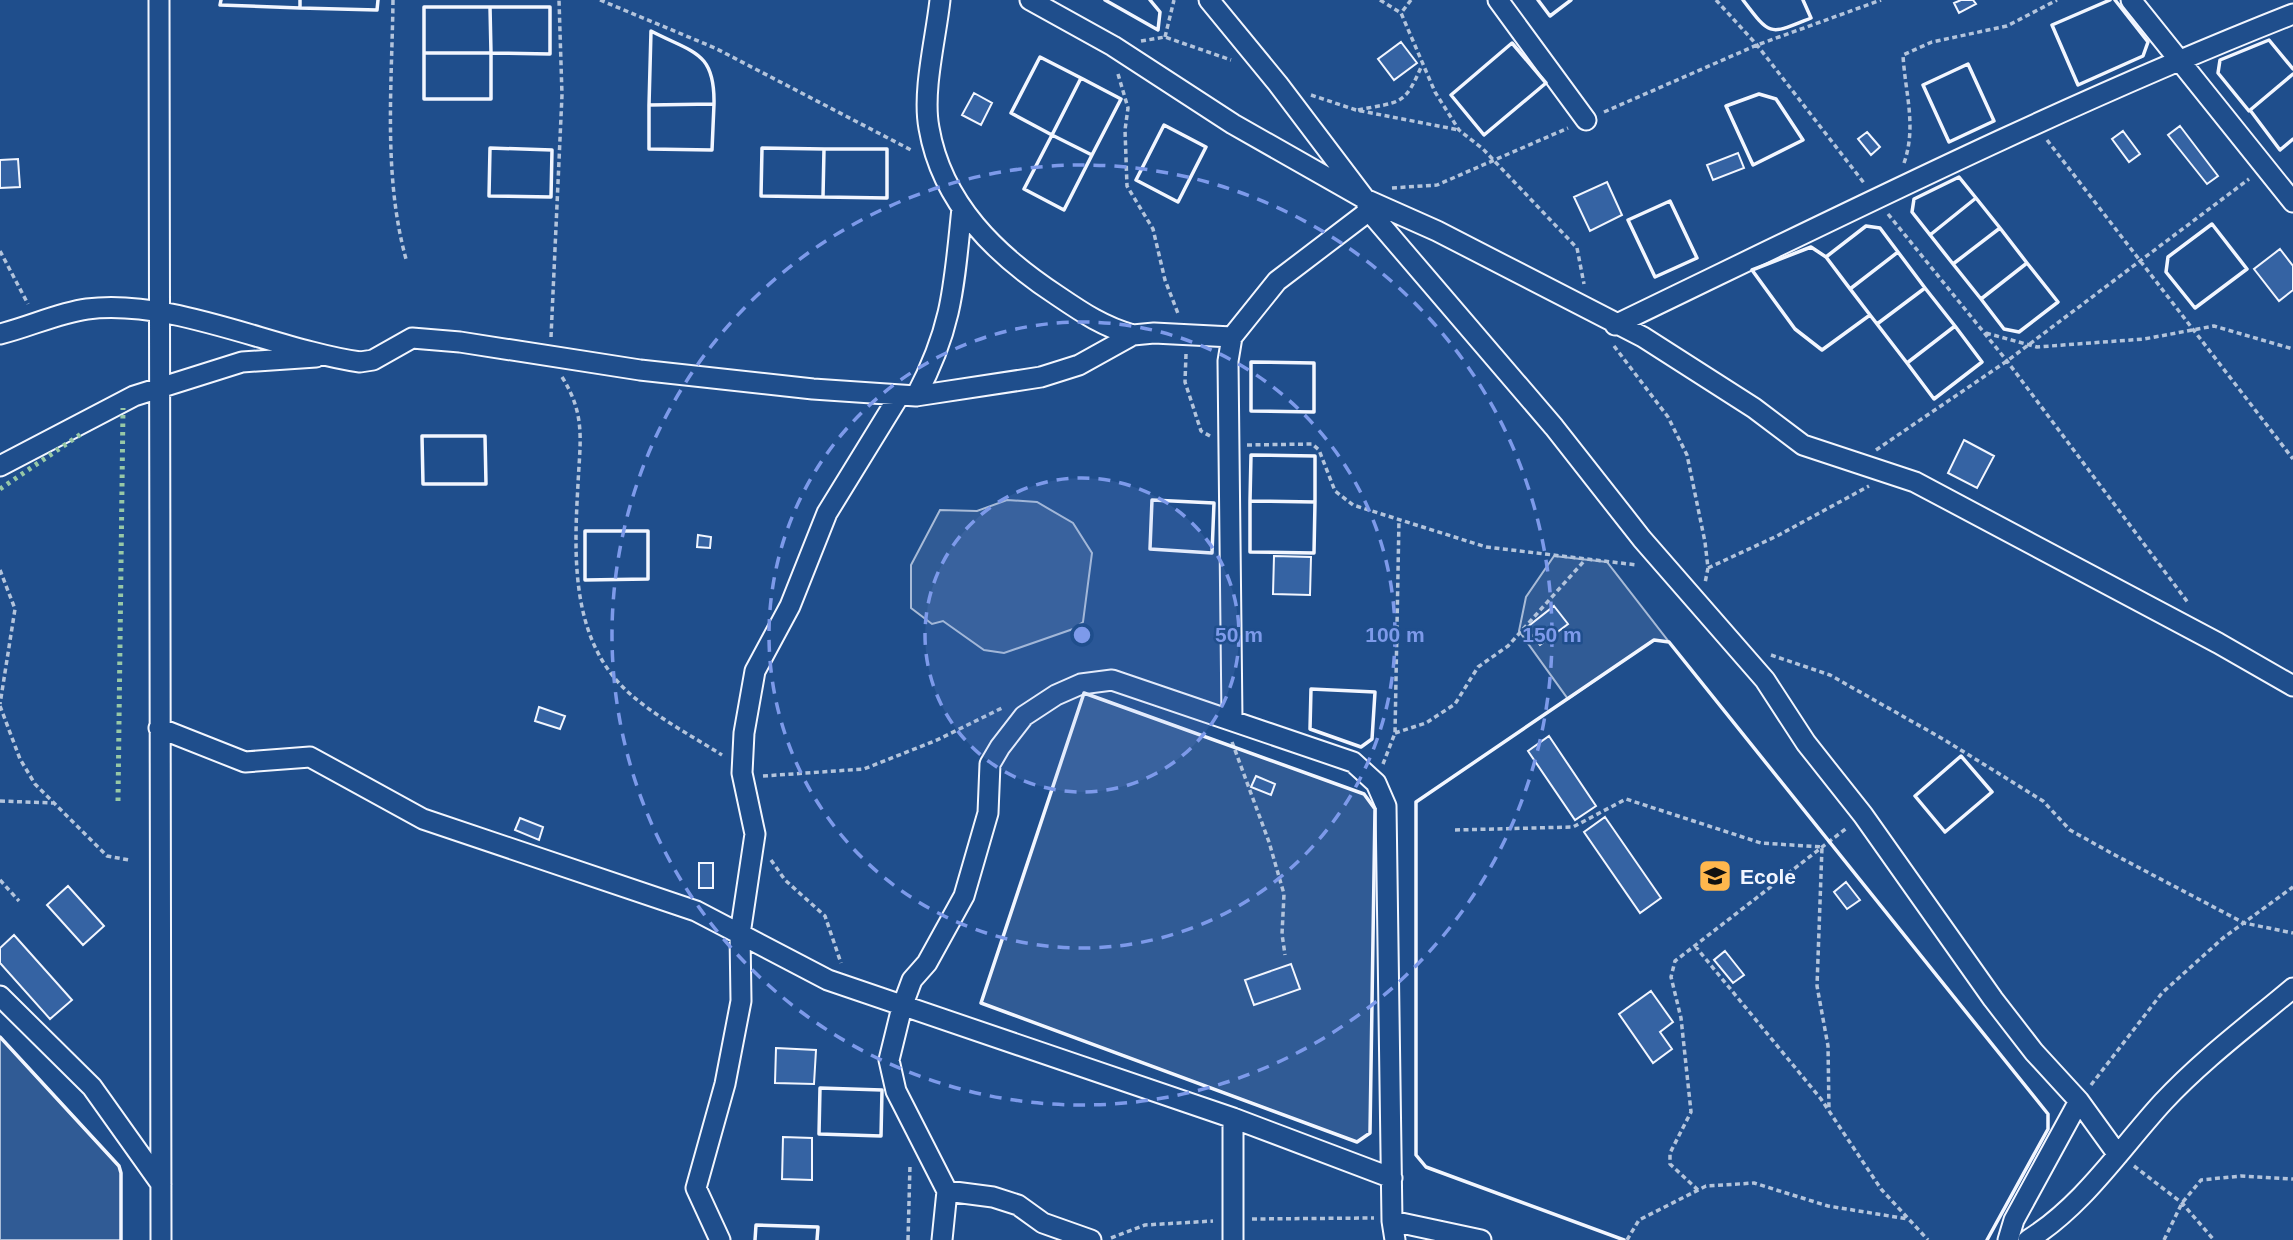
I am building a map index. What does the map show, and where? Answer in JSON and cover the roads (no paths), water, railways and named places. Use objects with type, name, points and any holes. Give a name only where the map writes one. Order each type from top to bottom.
[{"type":"street","points":[[159,0],[161,1240]]},
{"type":"street","points":[[940,0],[928,126],[940,164],[962,208],[978,231],[1014,266],[1091,320],[1133,335],[1232,337]]},
{"type":"street","points":[[1030,0],[1114,46],[1233,124],[1367,205],[1437,231],[1589,311],[1612,332],[1643,337],[1754,408],[1803,445],[1915,482],[2218,643],[2293,686]]},
{"type":"street","points":[[1209,0],[1278,84],[1367,205],[1554,426],[1642,539],[1765,680],[1806,743],[1863,815],[1993,999],[2034,1052],[2079,1101],[2118,1155]]},
{"type":"street","points":[[1498,0],[1586,120]]},
{"type":"street","points":[[2131,0],[2293,202]]},
{"type":"street","points":[[1612,332],[1876,199],[2178,59],[2293,14]]},
{"type":"street","points":[[1232,719],[1228,361],[1232,337],[1277,281],[1367,205]]},
{"type":"street","points":[[720,1240],[696,1188],[725,1084],[741,1001],[740,934],[755,834],[742,775],[744,733],[755,671],[790,606],[827,513],[907,396],[946,329],[954,295],[962,208]]},
{"type":"street","points":[[0,334],[88,309],[136,309],[192,319],[359,362],[373,360],[412,338],[460,342],[640,370],[907,396],[1041,377],[1079,365],[1133,335]]},
{"type":"street","points":[[0,466],[134,396],[242,362],[329,356]]},
{"type":"street","points":[[942,1240],[947,1191],[896,1091],[889,1060],[902,1007],[912,980],[927,963],[964,897],[989,813],[990,764],[1024,716],[1068,690],[1112,680],[1353,762],[1376,783],[1386,806],[1393,1230],[1480,1240]]},
{"type":"street","points":[[159,728],[245,762],[310,757],[423,819],[696,911],[828,981],[1233,1118],[1392,1178]]},
{"type":"street","points":[[2028,1240],[2051,1226],[2198,1068],[2293,988]]},
{"type":"street","points":[[0,996],[92,1087],[161,1184]]},
{"type":"street","points":[[2008,1240],[2014,1220],[2079,1101]]},
{"type":"street","points":[[1233,1118],[1233,1240]]},
{"type":"street","points":[[947,1191],[993,1197],[1018,1205],[1043,1223],[1080,1238]]},
{"type":"place","name":"Ecole","points":[[1715,876]]}]
